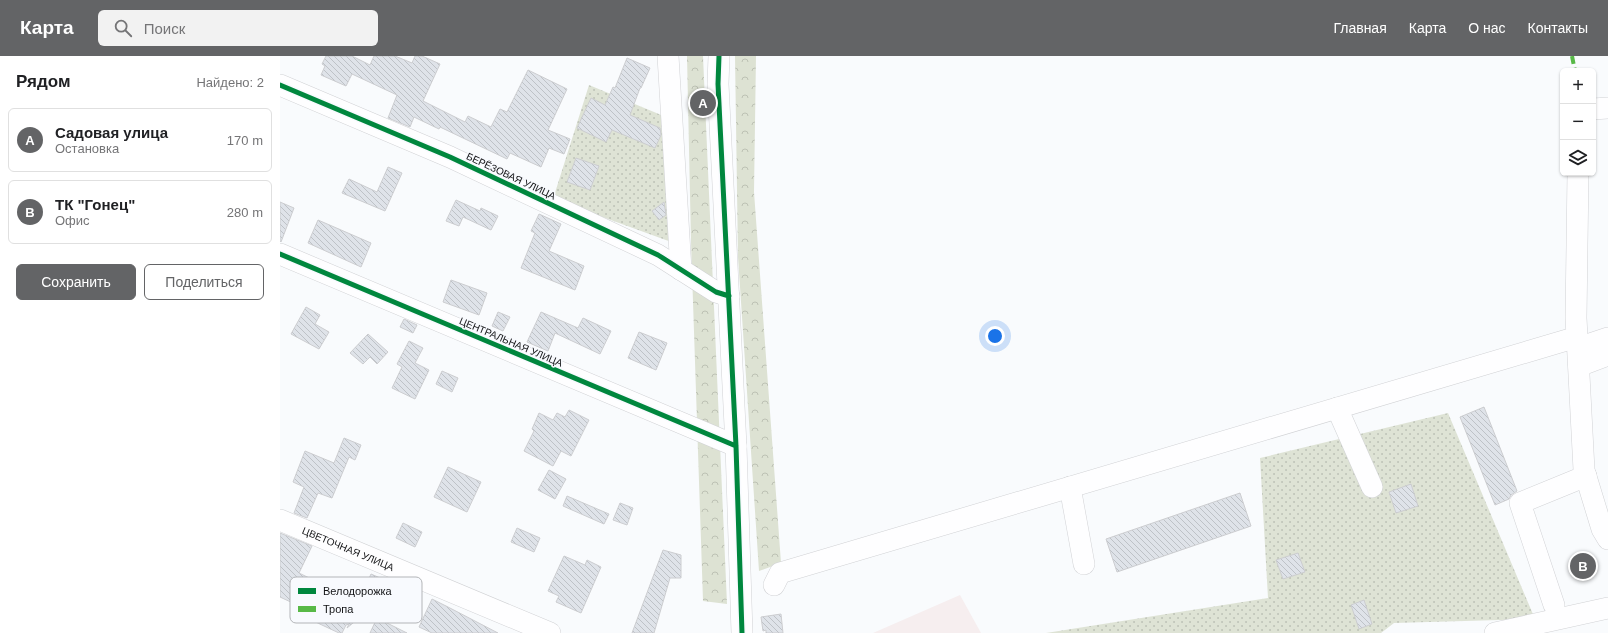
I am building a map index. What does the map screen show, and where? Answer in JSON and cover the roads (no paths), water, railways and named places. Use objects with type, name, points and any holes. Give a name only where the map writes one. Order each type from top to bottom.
[{"type":"street","points":[[668,56],[681,270]]},
{"type":"street","points":[[719,56],[718,84],[736,446],[742,633]]},
{"type":"street","name":"БЕРЁЗОВАЯ УЛИЦА","points":[[280,85],[450,157],[658,255],[716,292],[728,296]]},
{"type":"street","points":[[1596,109],[1608,108]]},
{"type":"street","points":[[1578,176],[1578,350],[1584,470],[1602,529],[1608,539]]},
{"type":"street","name":"ЦЕНТРАЛЬНАЯ УЛИЦА","points":[[280,254],[736,446]]},
{"type":"street","points":[[774,585],[780,574],[1070,487],[1337,408],[1578,350],[1608,338]]},
{"type":"street","points":[[1578,350],[1608,355]]},
{"type":"street","points":[[1337,408],[1372,487]]},
{"type":"street","points":[[1554,605],[1520,503],[1586,476]]},
{"type":"street","points":[[1070,487],[1084,564]]},
{"type":"street","name":"ЦВЕТОЧНАЯ УЛИЦА","points":[[280,520],[416,577]]},
{"type":"street","name":"ЦВЕТОЧНАЯ УЛИЦА","points":[[422,579],[550,633]]},
{"type":"street","points":[[1495,633],[1608,608]]},
{"type":"place","name":"Садовая улица","points":[[703,103]]},
{"type":"place","name":"ТК \"Гонец\"","points":[[1583,566]]}]
